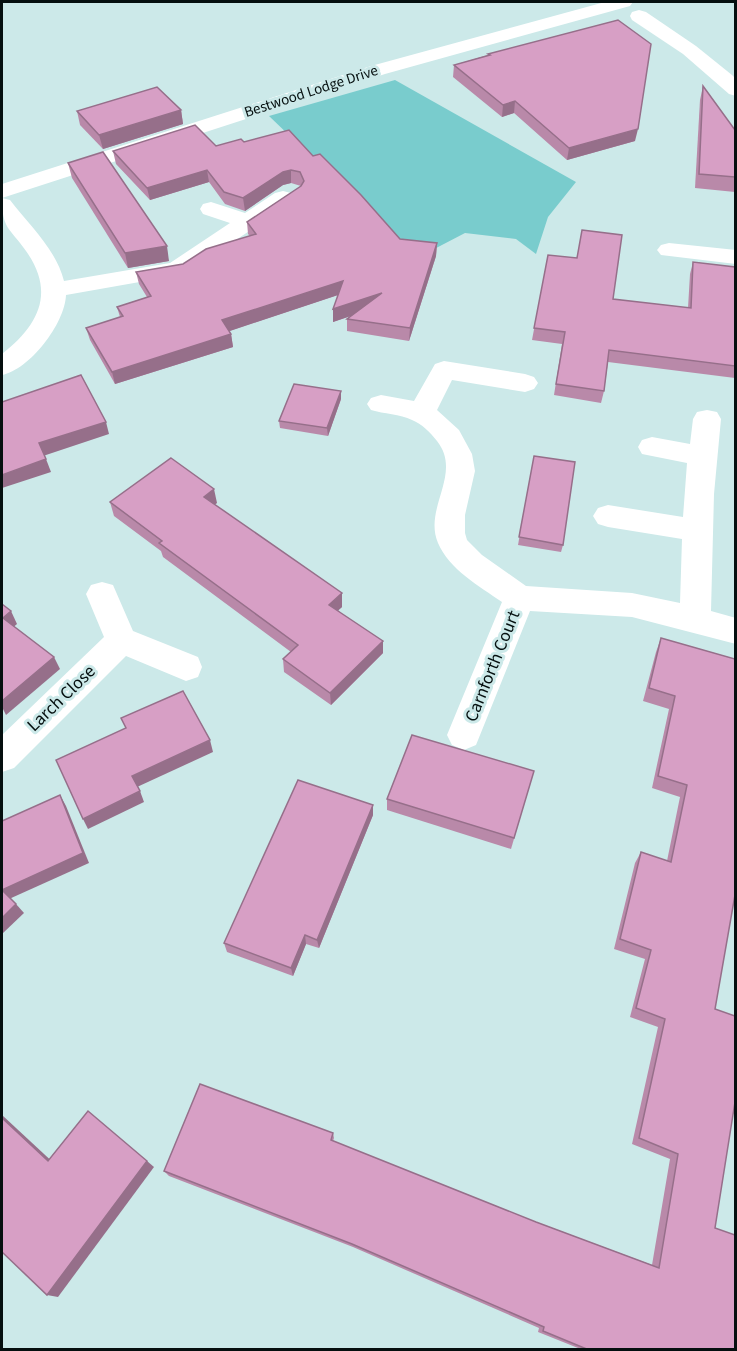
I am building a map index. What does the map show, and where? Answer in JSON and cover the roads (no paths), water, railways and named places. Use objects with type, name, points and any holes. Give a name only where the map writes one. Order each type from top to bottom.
[{"type":"street","points":[[631,9],[690,48],[735,90]]},
{"type":"street","name":"Bestwood Lodge Drive","points":[[2,191],[378,70],[631,9]]},
{"type":"street","points":[[54,290],[177,268],[292,192]]},
{"type":"street","points":[[2,205],[42,257],[51,273],[54,290],[53,309],[42,329],[21,354],[2,367]]},
{"type":"street","points":[[211,209],[248,222]]},
{"type":"street","points":[[704,229],[705,254]]},
{"type":"street","points":[[669,250],[735,257]]},
{"type":"street","points":[[422,413],[444,370],[525,382]]},
{"type":"street","points":[[381,404],[422,413],[443,429],[455,448],[461,469],[448,519],[452,545],[519,598],[632,605],[735,631]]},
{"type":"street","points":[[694,619],[697,530],[707,419]]},
{"type":"street","points":[[652,447],[702,456]]},
{"type":"street","points":[[608,516],[697,530]]},
{"type":"street","points":[[102,594],[121,640],[186,667]]},
{"type":"street","name":"Carnforth Court","points":[[464,735],[519,598]]},
{"type":"street","name":"Larch Close","points":[[2,757],[121,640]]}]
